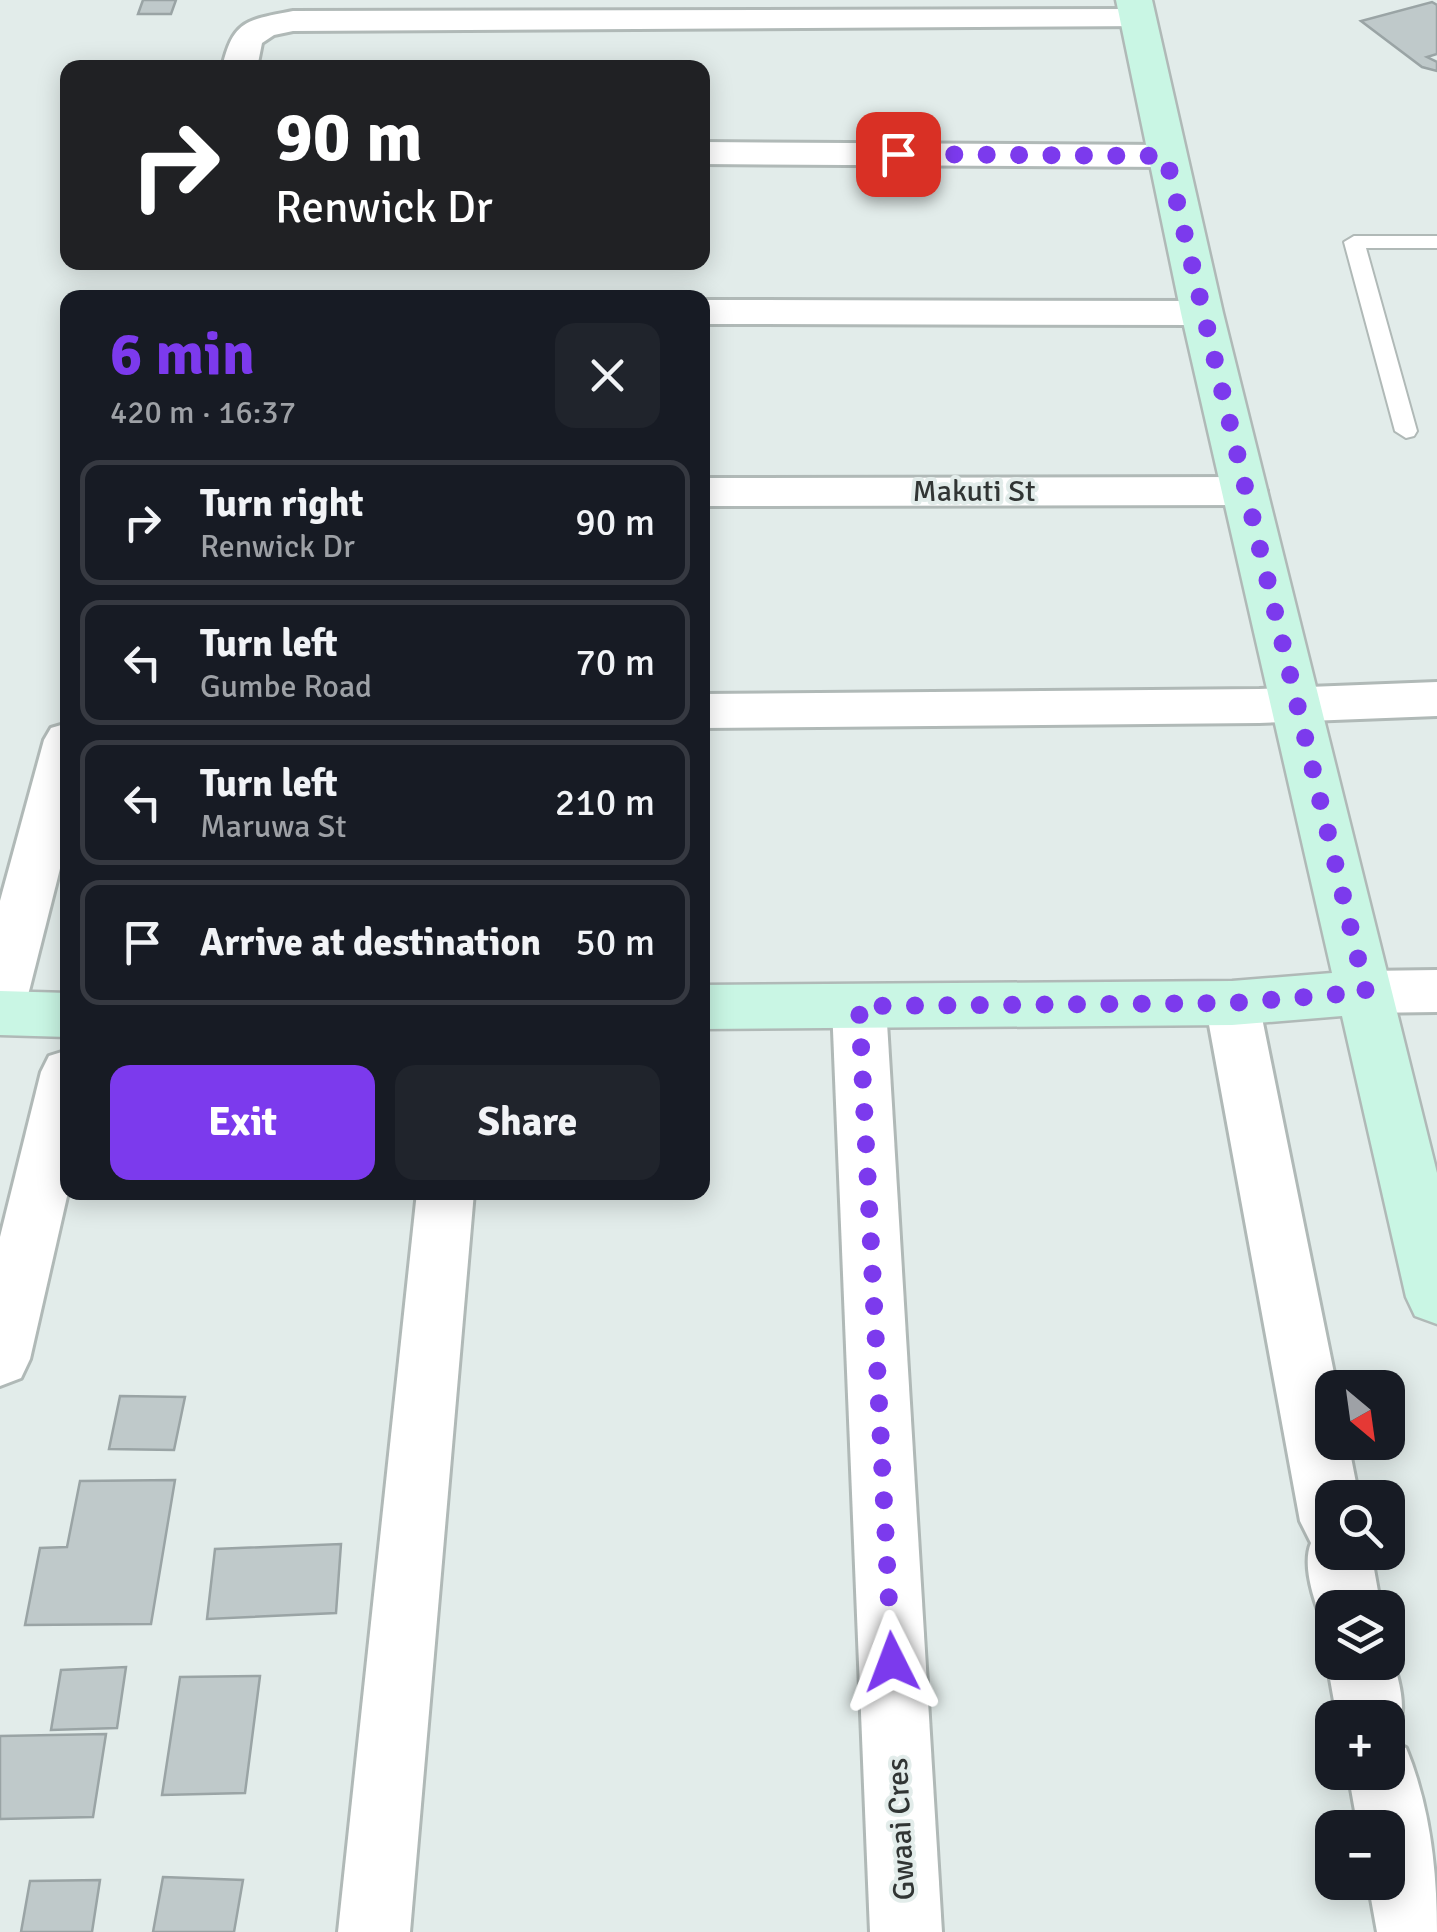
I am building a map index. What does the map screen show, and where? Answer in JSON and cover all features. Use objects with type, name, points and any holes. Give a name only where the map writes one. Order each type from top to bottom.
[{"type":"street","points":[[240,60],[246,38],[263,27],[293,21],[1136,10],[1202,313],[1437,1297]]},
{"type":"street","points":[[710,153],[1166,156]]},
{"type":"street","points":[[710,312],[1202,313]]},
{"type":"street","name":"Makuti St","points":[[710,492],[1245,491]]},
{"type":"street","points":[[710,711],[1296,705],[1437,699]]},
{"type":"street","points":[[0,1000],[60,771]]},
{"type":"street","points":[[710,1008],[1232,1003],[1366,992],[1437,991]]},
{"type":"street","points":[[1232,1003],[1324,1480]]},
{"type":"street","name":"Gwaai Cres","points":[[859,1006],[906,1932]]},
{"type":"street","points":[[0,1013],[60,1014]]},
{"type":"street","points":[[0,1359],[60,1106]]},
{"type":"street","points":[[374,1932],[445,1200]]},
{"type":"street","points":[[1385,1790],[1412,1932]]},
{"type":"lane","points":[[1406,432],[1354,242],[1437,242]]},
{"type":"building","points":[[143,0],[176,0],[171,14],[138,14]]},
{"type":"building","points":[[1432,2],[1437,5],[1437,54],[1427,57],[1437,62],[1437,71],[1422,67],[1361,21]]},
{"type":"building","points":[[120,1396],[185,1397],[174,1450],[109,1449]]},
{"type":"building","points":[[175,1480],[151,1624],[25,1625],[40,1548],[67,1547],[80,1481]]},
{"type":"building","points":[[341,1544],[336,1613],[207,1619],[215,1549]]},
{"type":"building","points":[[126,1667],[117,1728],[51,1730],[61,1670]]},
{"type":"building","points":[[260,1676],[245,1793],[162,1795],[180,1677]]},
{"type":"building","points":[[106,1734],[93,1817],[0,1819],[0,1736]]},
{"type":"building","points":[[163,1877],[243,1880],[234,1932],[153,1932]]},
{"type":"building","points":[[100,1880],[92,1932],[21,1932],[30,1881]]},
{"type":"route","points":[[892,1662],[859,1006],[1232,1003],[1366,992],[1166,156],[898,154]]}]
